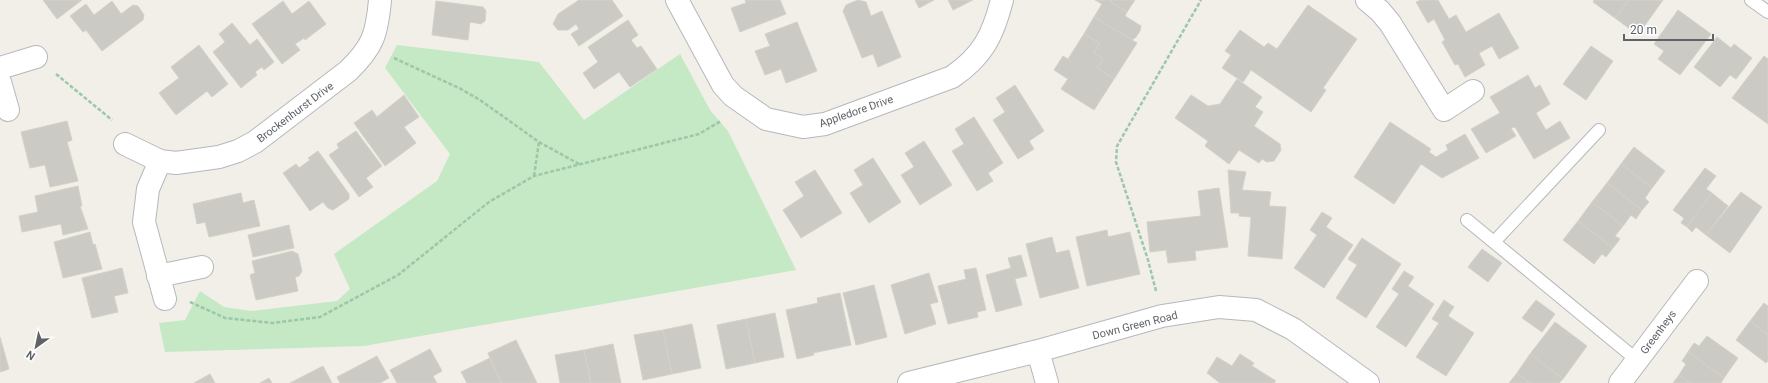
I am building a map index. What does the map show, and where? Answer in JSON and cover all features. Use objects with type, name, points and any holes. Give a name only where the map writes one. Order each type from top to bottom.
[{"type":"street","name":"Brockenhurst Drive","points":[[125,144],[160,161],[189,162],[219,157],[238,151],[256,142],[348,71],[359,60],[370,46],[375,34],[380,0]]},
{"type":"street","name":"Appledore Drive","points":[[677,0],[723,85],[733,96],[766,119],[803,127],[826,124],[952,77],[967,66],[980,52],[993,31],[1002,0]]},
{"type":"street","points":[[1367,0],[1380,11],[1390,23],[1444,110],[1474,91]]},
{"type":"street","points":[[0,68],[36,57]]},
{"type":"street","points":[[0,82],[8,110]]},
{"type":"street","points":[[160,161],[148,189],[144,222],[162,288],[202,266]]},
{"type":"street","name":"Greenheys","points":[[1620,383],[1696,281]]},
{"type":"street","name":"Down Green Road","points":[[909,383],[1038,351],[1162,316],[1219,307],[1256,310],[1293,329],[1368,383]]},
{"type":"street","points":[[1038,351],[1047,383]]},
{"type":"lane","points":[[1751,0],[1768,12]]},
{"type":"lane","points":[[1494,242],[1598,130]]},
{"type":"lane","points":[[1467,220],[1637,360]]},
{"type":"path","points":[[1162,316],[1148,260],[1116,162],[1117,146],[1201,0]]},
{"type":"path","points":[[370,46],[461,89],[480,100],[539,142],[580,165]]},
{"type":"path","points":[[36,57],[119,126],[125,144]]},
{"type":"path","points":[[162,288],[226,318],[273,323],[320,317],[398,275],[489,202],[534,176],[699,134],[746,106]]},
{"type":"path","points":[[534,176],[539,142]]},
{"type":"green space","points":[[397,45],[539,62],[584,120],[680,54],[710,110],[728,131],[796,270],[364,346],[165,352],[159,323],[185,320],[200,291],[224,307],[251,311],[337,301],[350,289],[334,254],[437,181],[450,154],[385,68]]},
{"type":"building","points":[[43,0],[82,0],[57,19]]},
{"type":"building","points":[[579,0],[612,0],[623,16],[579,46],[571,34],[579,29],[576,24],[568,30],[558,30],[553,24],[558,14]]},
{"type":"building","points":[[745,0],[780,0],[786,14],[740,32],[731,8],[746,3]]},
{"type":"building","points":[[858,0],[866,2],[871,16],[882,11],[901,57],[878,67],[873,54],[862,58],[843,11],[846,5]]},
{"type":"building","points":[[915,0],[934,0],[919,8]]},
{"type":"building","points":[[948,0],[973,0],[953,10]]},
{"type":"building","points":[[1095,0],[1112,0],[1111,2],[1127,12],[1125,16],[1141,26],[1136,37],[1132,40],[1094,17],[1102,4]]},
{"type":"building","points":[[1112,0],[1135,0],[1127,12],[1111,2]]},
{"type":"building","points":[[1421,0],[1438,0],[1449,19],[1456,15],[1466,32],[1499,13],[1519,48],[1499,59],[1492,46],[1479,53],[1485,65],[1465,77],[1458,64],[1455,65],[1442,42],[1445,40],[1434,19],[1428,23],[1416,2]]},
{"type":"building","points":[[1594,0],[1629,0],[1615,18],[1593,2]]},
{"type":"building","points":[[1629,0],[1663,0],[1638,35],[1615,18]]},
{"type":"building","points":[[112,1],[121,14],[133,5],[138,6],[144,15],[143,20],[102,51],[86,30],[83,32],[70,16],[86,4],[94,15]]},
{"type":"building","points":[[283,1],[292,14],[309,1],[326,24],[305,40],[304,38],[295,44],[300,50],[282,64],[252,24]]},
{"type":"building","points":[[436,1],[483,7],[486,11],[485,21],[481,24],[470,22],[468,40],[432,35]]},
{"type":"building","points":[[1308,5],[1357,39],[1323,88],[1326,90],[1311,112],[1251,70],[1243,82],[1222,68],[1231,55],[1225,51],[1240,30],[1264,47],[1268,43],[1277,49]]},
{"type":"building","points":[[1678,10],[1711,34],[1680,75],[1658,59],[1664,51],[1654,44]]},
{"type":"building","points":[[1094,17],[1137,43],[1114,79],[1097,68],[1103,58],[1094,53],[1099,43],[1084,34]]},
{"type":"building","points":[[628,20],[638,35],[631,40],[637,48],[641,46],[657,69],[630,87],[619,72],[594,89],[583,73],[598,62],[588,47]]},
{"type":"building","points":[[797,22],[817,71],[786,83],[781,69],[765,75],[755,51],[770,46],[765,34]]},
{"type":"building","points":[[232,23],[250,45],[257,39],[274,62],[264,70],[262,67],[255,72],[257,75],[241,88],[213,52],[225,42],[219,34]]},
{"type":"building","points":[[1084,34],[1099,43],[1094,53],[1103,58],[1097,68],[1114,79],[1094,110],[1061,89],[1068,79],[1054,70],[1063,56],[1068,59]]},
{"type":"building","points":[[1717,37],[1731,48],[1734,44],[1752,58],[1736,79],[1730,75],[1720,87],[1694,67]]},
{"type":"building","points":[[199,45],[228,84],[212,97],[207,91],[176,115],[159,93],[179,78],[171,67]]},
{"type":"building","points":[[1591,46],[1613,61],[1586,100],[1563,84]]},
{"type":"building","points":[[1764,56],[1768,59],[1768,124],[1732,98]]},
{"type":"building","points":[[1528,75],[1535,88],[1540,85],[1550,104],[1536,113],[1546,130],[1560,121],[1570,138],[1534,159],[1515,127],[1511,128],[1516,136],[1486,153],[1471,129],[1500,113],[1490,97]]},
{"type":"building","points":[[1237,79],[1262,97],[1255,107],[1263,112],[1254,126],[1280,144],[1281,150],[1274,161],[1267,162],[1262,159],[1259,163],[1239,150],[1229,164],[1205,146],[1208,141],[1175,118],[1191,95],[1208,106],[1220,104]]},
{"type":"building","points":[[1015,85],[1044,131],[1029,141],[1034,149],[1018,159],[993,120],[1005,112],[996,98]]},
{"type":"building","points":[[404,95],[419,117],[404,127],[416,143],[385,166],[354,123],[372,110],[377,117]]},
{"type":"building","points":[[974,117],[1003,163],[988,173],[993,181],[977,191],[952,151],[964,144],[955,129]]},
{"type":"building","points":[[67,121],[72,140],[67,142],[78,181],[50,187],[45,165],[30,168],[21,132]]},
{"type":"building","points":[[1390,122],[1431,149],[1429,152],[1436,157],[1448,150],[1446,145],[1465,134],[1479,158],[1442,178],[1421,164],[1394,204],[1354,177]]},
{"type":"building","points":[[356,131],[382,166],[366,178],[373,187],[359,197],[329,155],[339,148],[337,144]]},
{"type":"building","points":[[924,141],[952,185],[920,205],[901,175],[914,167],[905,153]]},
{"type":"building","points":[[1634,147],[1665,171],[1652,188],[1621,164]]},
{"type":"building","points":[[318,151],[349,194],[349,199],[333,210],[328,208],[323,202],[310,211],[283,173],[296,164],[299,168],[310,160],[308,158]]},
{"type":"building","points":[[873,158],[901,202],[869,223],[850,193],[863,185],[854,170]]},
{"type":"building","points":[[1621,164],[1652,188],[1645,198],[1649,202],[1642,210],[1607,183]]},
{"type":"building","points":[[1705,168],[1716,176],[1706,189],[1712,193],[1687,227],[1681,223],[1684,218],[1673,210]]},
{"type":"building","points":[[815,170],[842,213],[801,238],[783,210],[804,196],[795,182]]},
{"type":"building","points":[[1228,170],[1246,172],[1242,190],[1271,192],[1269,206],[1286,207],[1282,259],[1248,256],[1251,217],[1239,216],[1239,213],[1231,213]]},
{"type":"building","points":[[1607,183],[1642,210],[1636,219],[1631,215],[1623,226],[1592,202]]},
{"type":"building","points":[[78,186],[82,206],[80,206],[88,229],[63,235],[61,224],[22,232],[19,216],[38,212],[35,196]]},
{"type":"building","points":[[1219,188],[1228,247],[1195,251],[1196,260],[1168,263],[1166,250],[1150,252],[1147,222],[1201,216],[1198,191]]},
{"type":"building","points":[[1741,192],[1762,207],[1730,253],[1706,235]]},
{"type":"building","points":[[241,193],[243,203],[254,200],[260,226],[209,237],[205,222],[197,224],[193,204]]},
{"type":"building","points":[[1712,193],[1728,206],[1706,235],[1696,227],[1692,232],[1687,227]]},
{"type":"building","points":[[1592,202],[1623,226],[1615,236],[1620,239],[1613,248],[1578,221]]},
{"type":"building","points":[[1322,212],[1332,218],[1326,227],[1353,245],[1324,288],[1294,268],[1317,235],[1310,230]]},
{"type":"building","points":[[1578,221],[1613,248],[1606,257],[1602,254],[1594,264],[1563,240]]},
{"type":"building","points":[[289,225],[294,248],[253,257],[248,235]]},
{"type":"building","points":[[1107,230],[1108,237],[1130,232],[1140,274],[1087,286],[1076,237]]},
{"type":"building","points":[[90,232],[102,269],[63,278],[54,242]]},
{"type":"building","points":[[1052,237],[1056,253],[1069,250],[1079,288],[1040,298],[1026,244]]},
{"type":"building","points":[[1362,238],[1401,264],[1366,318],[1336,298],[1357,265],[1348,259]]},
{"type":"building","points":[[1482,249],[1502,263],[1488,282],[1468,267]]},
{"type":"building","points":[[292,251],[298,254],[302,271],[299,276],[295,277],[298,291],[256,300],[250,275],[255,273],[252,261]]},
{"type":"building","points":[[1021,255],[1027,276],[1015,279],[1022,305],[996,312],[986,275],[1011,268],[1008,258]]},
{"type":"building","points":[[122,268],[128,293],[114,296],[118,312],[92,318],[82,278]]},
{"type":"building","points":[[976,268],[986,310],[977,312],[978,317],[948,324],[938,286],[966,279],[964,270]]},
{"type":"building","points":[[1404,271],[1414,277],[1408,286],[1434,304],[1406,347],[1376,327],[1399,294],[1392,289]]},
{"type":"building","points":[[929,273],[938,302],[930,304],[936,324],[905,334],[891,285]]},
{"type":"building","points":[[874,285],[887,337],[856,345],[843,293]]},
{"type":"building","points":[[840,293],[851,345],[813,353],[814,355],[797,359],[786,310],[818,303],[817,298]]},
{"type":"building","points":[[1444,300],[1454,307],[1448,316],[1474,333],[1446,376],[1416,357],[1439,323],[1432,319]]},
{"type":"building","points":[[1536,300],[1555,314],[1542,332],[1522,318]]},
{"type":"building","points":[[1764,303],[1768,306],[1768,335],[1750,321]]},
{"type":"building","points":[[775,313],[784,357],[755,363],[746,319]]},
{"type":"building","points":[[746,319],[755,363],[726,369],[717,325]]},
{"type":"building","points":[[1750,321],[1768,335],[1768,361],[1766,363],[1736,340]]},
{"type":"building","points":[[1555,322],[1587,346],[1563,379],[1530,354]]},
{"type":"building","points":[[692,324],[701,368],[672,374],[663,330]]},
{"type":"building","points":[[663,330],[672,374],[643,380],[634,335]]},
{"type":"building","points":[[1707,336],[1738,358],[1724,378],[1688,352],[1694,343],[1699,346]]},
{"type":"building","points":[[0,337],[9,369],[0,372]]},
{"type":"building","points":[[516,340],[537,383],[501,383],[488,353]]},
{"type":"building","points":[[613,344],[621,383],[591,383],[584,350]]},
{"type":"building","points":[[430,349],[442,371],[433,376],[437,383],[397,383],[390,370]]},
{"type":"building","points":[[584,350],[591,383],[560,383],[555,355]]},
{"type":"building","points":[[1688,352],[1724,378],[1721,383],[1690,383],[1679,375],[1686,364],[1682,361]]},
{"type":"building","points":[[1240,354],[1254,363],[1252,366],[1276,381],[1274,383],[1220,383],[1207,373],[1217,357],[1232,366]]},
{"type":"building","points":[[1530,354],[1563,379],[1559,383],[1530,383],[1517,373]]},
{"type":"building","points":[[377,356],[389,378],[380,383],[340,383],[337,377]]},
{"type":"building","points":[[490,358],[501,383],[467,383],[461,372]]},
{"type":"building","points":[[323,366],[332,383],[290,383]]},
{"type":"building","points":[[1517,373],[1530,383],[1509,383]]},
{"type":"building","points":[[210,374],[215,383],[194,383]]},
{"type":"building","points":[[1679,375],[1690,383],[1673,383]]},
{"type":"building","points":[[269,378],[272,383],[260,383]]}]
